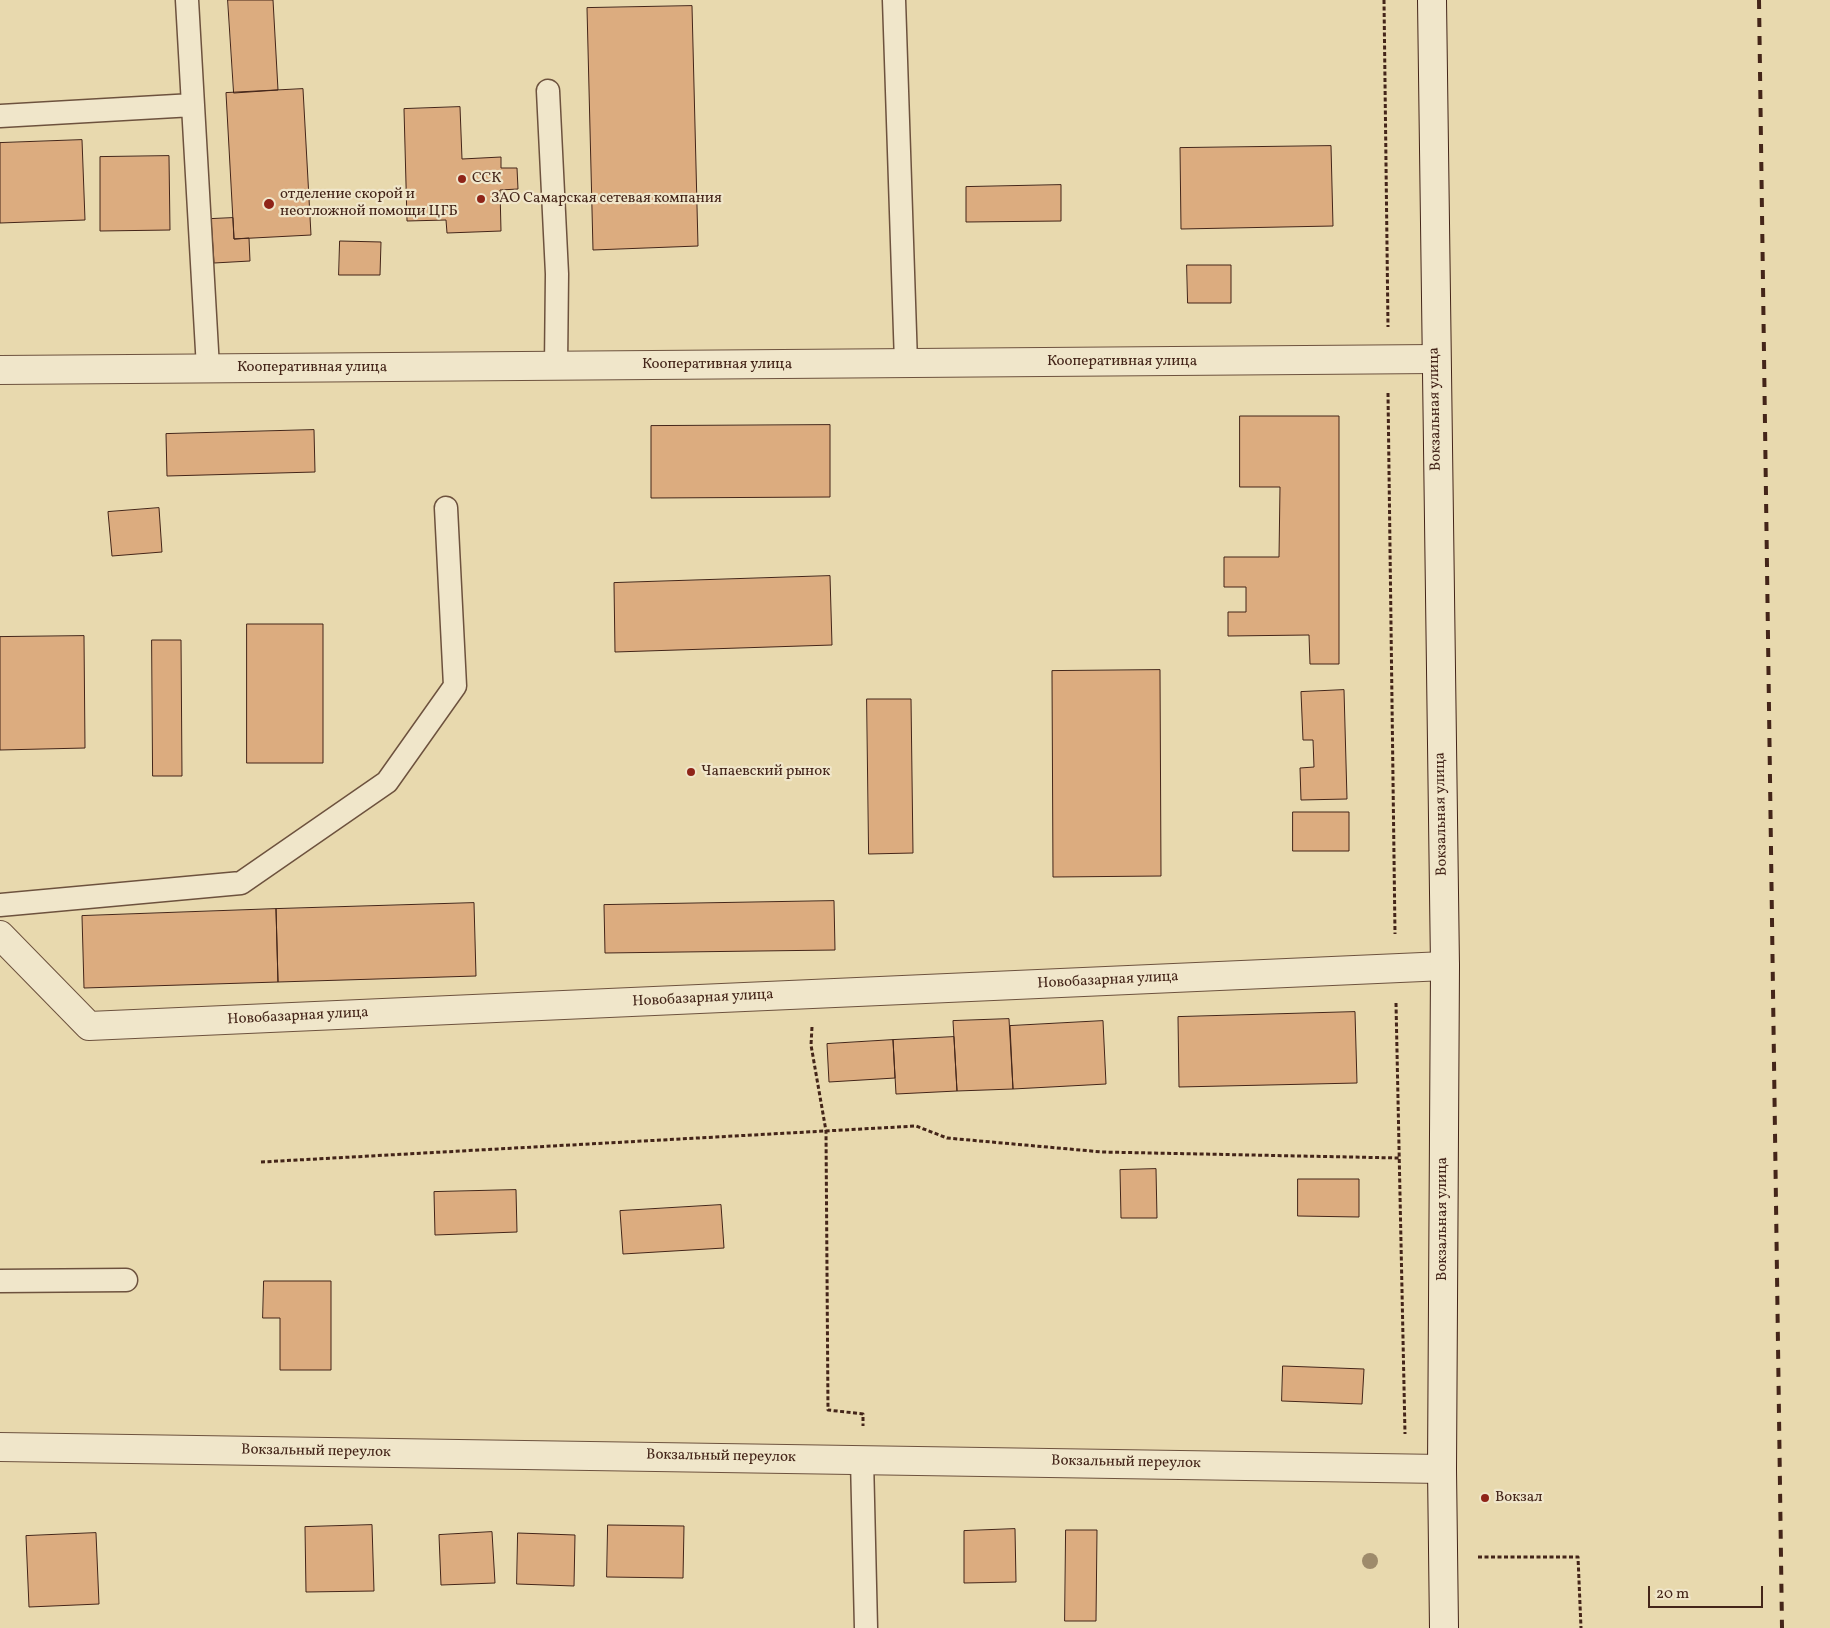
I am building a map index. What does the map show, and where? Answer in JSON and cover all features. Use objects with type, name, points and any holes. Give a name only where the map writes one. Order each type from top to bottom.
[{"type":"street","name":"Вокзальная улица","points":[[1432,0],[1435,359],[1445,966],[1442,1469],[1444,1628]]},
{"type":"street","name":"Кооперативная улица","points":[[0,370],[1435,359]]},
{"type":"street","name":"Новобазарная улица","points":[[0,935],[89,1026],[1445,966]]},
{"type":"street","name":"Вокзальный переулок","points":[[0,1447],[1442,1469]]},
{"type":"lane","points":[[187,0],[208,368]]},
{"type":"lane","points":[[894,0],[906,364]]},
{"type":"lane","points":[[548,91],[556,274],[556,366]]},
{"type":"lane","points":[[0,116],[193,105]]},
{"type":"lane","points":[[0,905],[241,883],[387,782],[455,686],[446,508]]},
{"type":"lane","points":[[0,1281],[126,1280]]},
{"type":"lane","points":[[862,1459],[866,1628]]},
{"type":"path","points":[[261,1162],[916,1126],[947,1138],[1102,1152],[1399,1158],[1384,0]]},
{"type":"path","points":[[814,994],[812,1045],[826,1131],[828,1410],[862,1414],[862,1459]]},
{"type":"building","points":[[228,0],[273,0],[278,90],[234,93]]},
{"type":"building","points":[[692,6],[698,246],[593,250],[587,8]]},
{"type":"building","points":[[303,89],[311,235],[234,239],[226,93]]},
{"type":"building","name":"ССК","points":[[460,107],[462,159],[501,157],[501,168],[517,168],[518,189],[500,190],[501,231],[447,233],[446,220],[407,221],[404,109]]},
{"type":"building","points":[[82,140],[85,220],[0,223],[0,143]]},
{"type":"building","points":[[1331,146],[1333,226],[1181,229],[1180,148]]},
{"type":"building","points":[[169,156],[170,230],[100,231],[100,157]]},
{"type":"building","points":[[1061,185],[1061,221],[966,222],[966,187]]},
{"type":"building","points":[[233,218],[234,239],[249,238],[250,261],[214,263],[211,219]]},
{"type":"building","points":[[340,241],[381,242],[380,275],[339,275]]},
{"type":"building","points":[[1187,265],[1231,265],[1231,303],[1188,303]]},
{"type":"building","points":[[1240,416],[1339,416],[1339,664],[1310,664],[1309,635],[1228,636],[1228,612],[1246,612],[1246,587],[1224,587],[1224,557],[1279,557],[1280,487],[1240,487]]},
{"type":"building","points":[[830,425],[830,497],[651,498],[651,426]]},
{"type":"building","points":[[314,430],[315,472],[167,476],[166,434]]},
{"type":"building","points":[[159,508],[162,552],[112,556],[108,512]]},
{"type":"building","points":[[830,576],[832,645],[615,652],[614,583]]},
{"type":"building","points":[[247,624],[323,624],[323,763],[247,763]]},
{"type":"building","points":[[84,636],[85,748],[0,750],[0,637]]},
{"type":"building","points":[[152,640],[181,640],[182,776],[153,776]]},
{"type":"building","points":[[1160,670],[1161,876],[1053,877],[1052,671]]},
{"type":"building","points":[[1344,690],[1347,799],[1301,800],[1300,768],[1314,767],[1313,740],[1303,740],[1301,692]]},
{"type":"building","points":[[867,699],[911,699],[913,853],[869,854]]},
{"type":"building","points":[[1293,812],[1349,812],[1349,851],[1293,851]]},
{"type":"building","points":[[834,901],[835,950],[605,953],[604,905]]},
{"type":"building","points":[[474,903],[476,976],[278,982],[276,909]]},
{"type":"building","points":[[276,909],[278,982],[84,988],[82,916]]},
{"type":"building","points":[[1355,1012],[1357,1083],[1179,1087],[1178,1017]]},
{"type":"building","points":[[1009,1019],[1013,1089],[957,1091],[953,1021]]},
{"type":"building","points":[[1103,1021],[1106,1084],[1013,1089],[1010,1026]]},
{"type":"building","points":[[954,1037],[957,1091],[896,1094],[893,1040]]},
{"type":"building","points":[[893,1040],[895,1078],[829,1082],[827,1044]]},
{"type":"building","points":[[1156,1169],[1157,1218],[1121,1218],[1120,1170]]},
{"type":"building","points":[[1298,1179],[1359,1179],[1359,1217],[1298,1216]]},
{"type":"building","points":[[516,1190],[517,1232],[435,1235],[434,1192]]},
{"type":"building","points":[[721,1205],[724,1248],[623,1254],[620,1211]]},
{"type":"building","points":[[264,1281],[331,1281],[331,1370],[280,1370],[280,1318],[263,1318]]},
{"type":"building","points":[[1283,1366],[1364,1369],[1362,1404],[1282,1401]]},
{"type":"building","points":[[372,1525],[374,1591],[306,1592],[305,1527]]},
{"type":"building","points":[[608,1525],[684,1526],[683,1578],[607,1577]]},
{"type":"building","points":[[1015,1529],[1016,1582],[964,1583],[964,1531]]},
{"type":"building","points":[[1066,1530],[1097,1530],[1096,1621],[1065,1621]]},
{"type":"building","points":[[492,1532],[495,1583],[441,1585],[439,1535]]},
{"type":"building","points":[[96,1533],[99,1604],[29,1607],[26,1536]]},
{"type":"building","points":[[518,1533],[575,1535],[574,1586],[517,1584]]},
{"type":"railway","points":[[1759,0],[1782,1628]]},
{"type":"place","name":"ССК","points":[[462,179]]},
{"type":"place","name":"ЗАО Самарская сетевая компания","points":[[481,199]]},
{"type":"place","name":"отделение скорой и неотложной помощи ЦГБ","points":[[269,204]]},
{"type":"place","name":"Чапаевский рынок","points":[[691,772]]},
{"type":"place","name":"Вокзал","points":[[1485,1498]]}]
